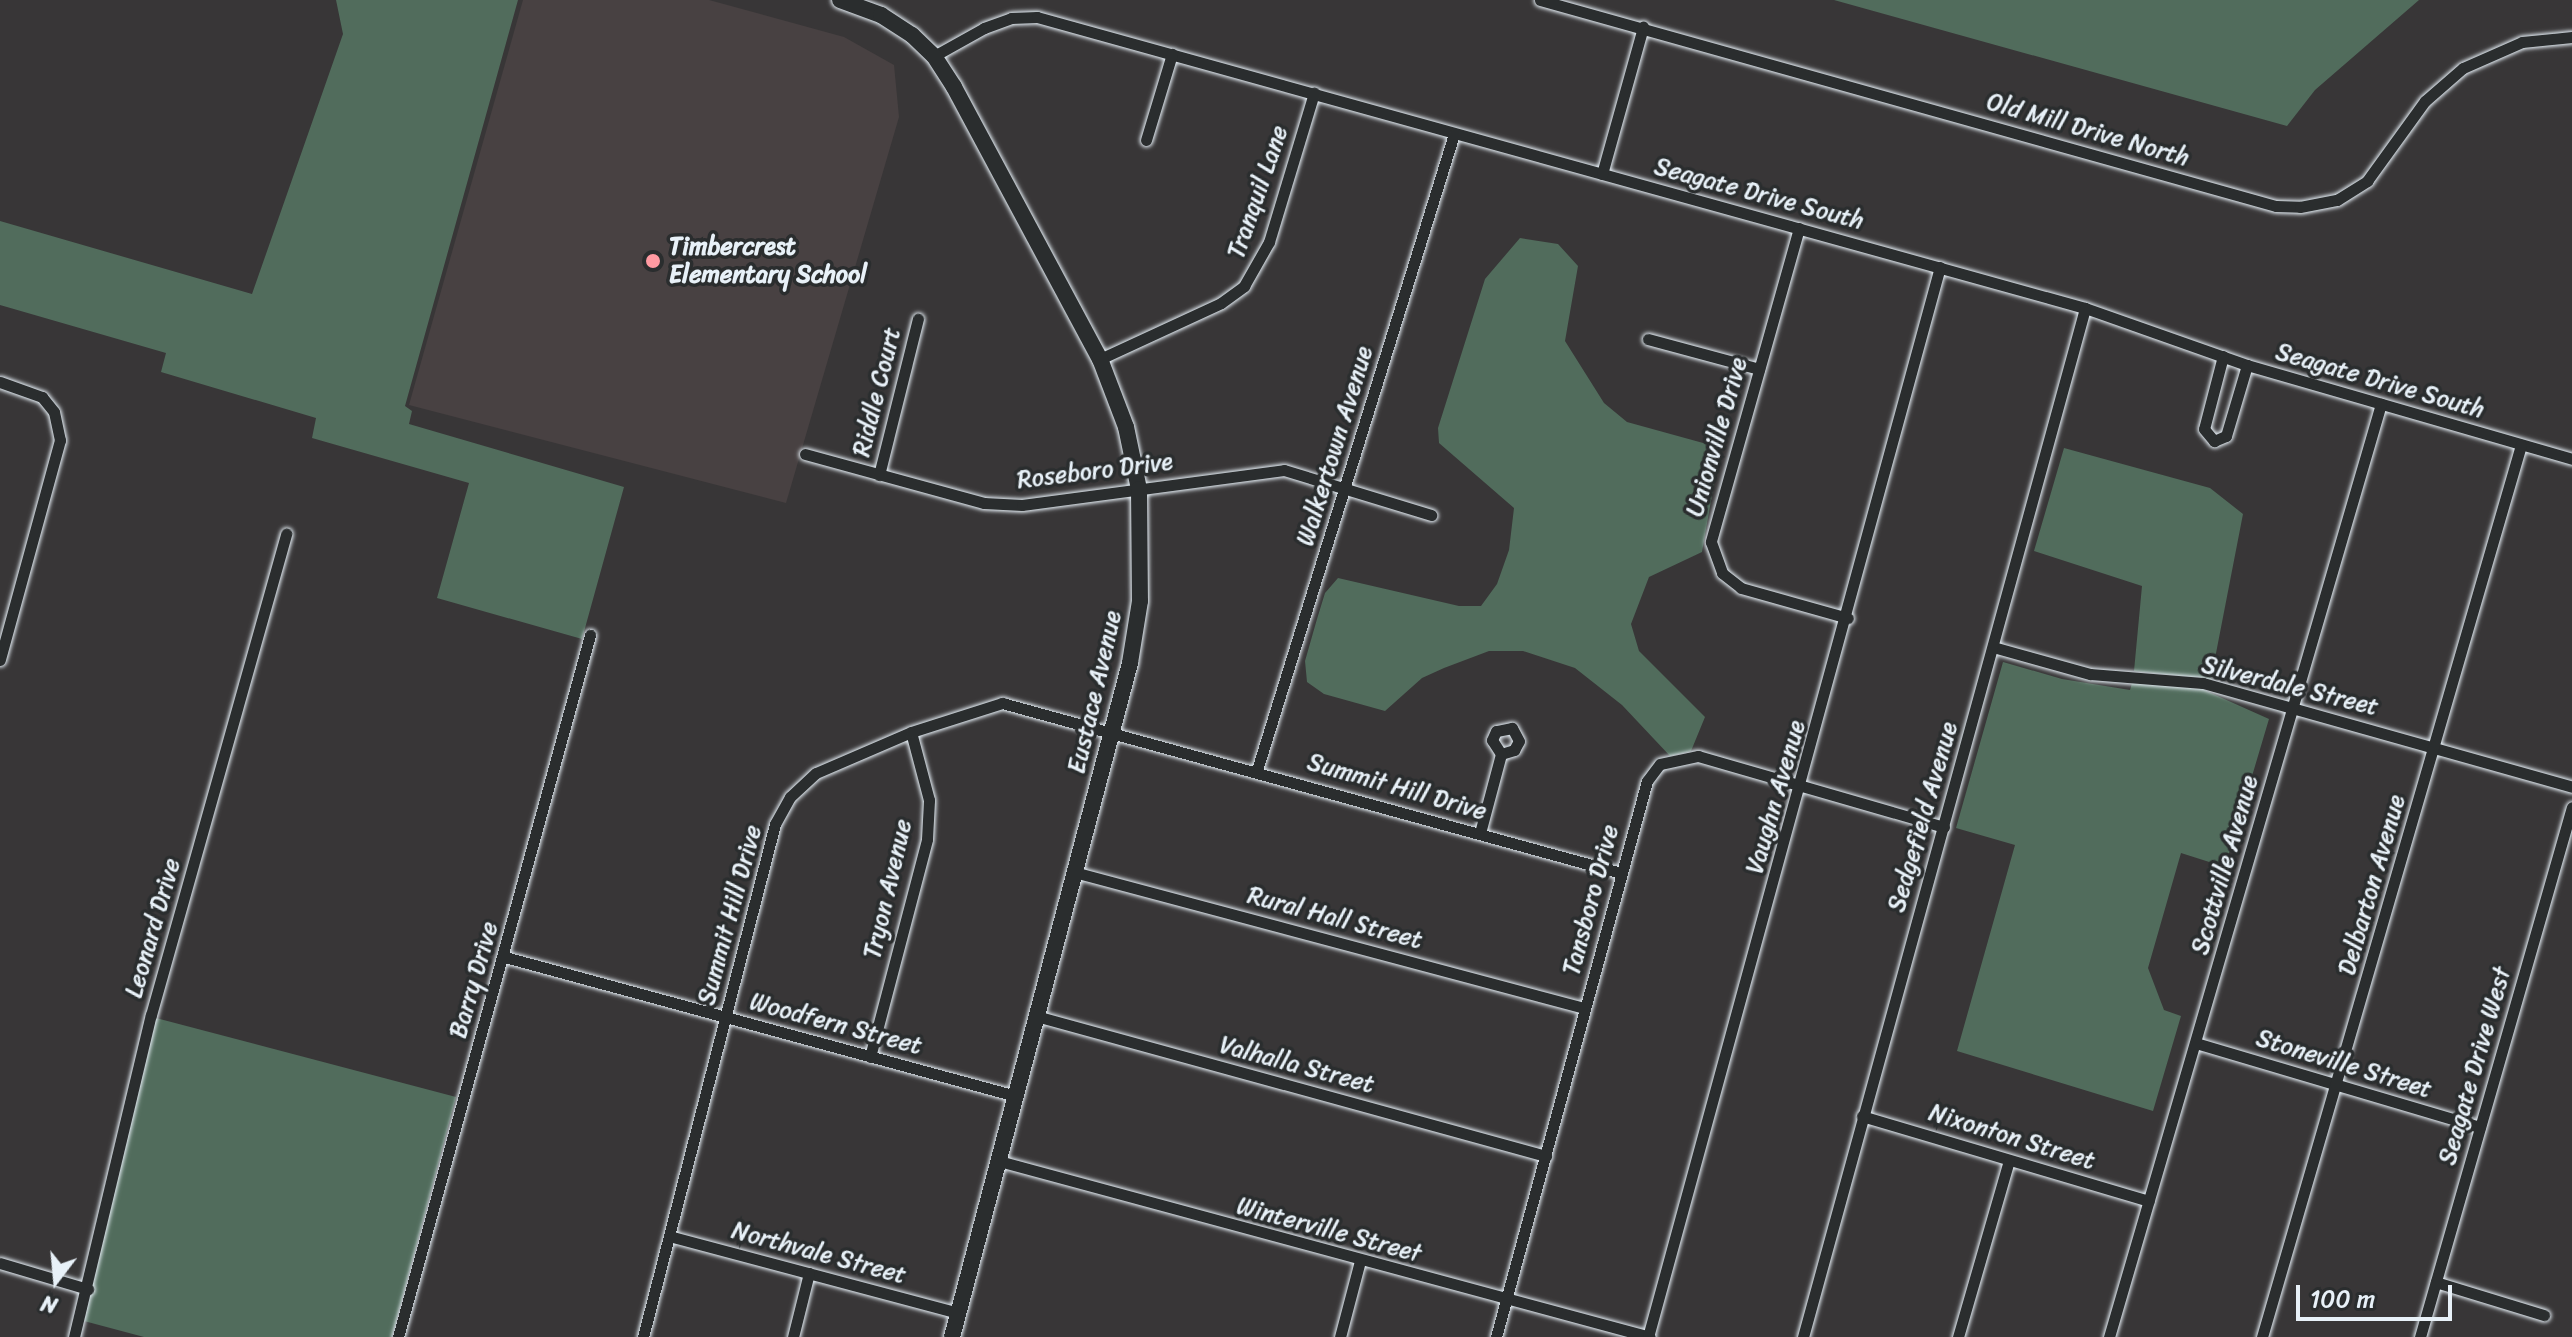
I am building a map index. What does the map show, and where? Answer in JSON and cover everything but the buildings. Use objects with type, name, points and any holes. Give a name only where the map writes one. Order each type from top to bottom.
[{"type":"street","name":"Eustace Avenue","points":[[840,0],[881,15],[934,56],[1100,359],[1126,427],[1139,489],[1140,601],[1112,731],[952,1337]]},
{"type":"street","name":"Old Mill Drive North","points":[[1540,0],[2276,206],[2300,207],[2337,200],[2358,189],[2379,168],[2425,101],[2463,68],[2522,42],[2572,37]]},
{"type":"street","name":"Seagate Drive South","points":[[934,56],[984,28],[1011,18],[1037,17],[2085,308],[2247,365],[2572,459]]},
{"type":"street","points":[[1602,174],[1643,27]]},
{"type":"street","points":[[1146,140],[1172,54]]},
{"type":"street","name":"Tranquil Lane","points":[[1100,359],[1221,303],[1244,286],[1269,242],[1314,93]]},
{"type":"street","name":"Walkertown Avenue","points":[[1257,770],[1454,134]]},
{"type":"street","name":"Unionville Drive","points":[[1799,228],[1711,542],[1722,573],[1741,588],[1848,618]]},
{"type":"street","name":"Vaughn Avenue","points":[[1648,1337],[1848,618],[1940,267]]},
{"type":"street","name":"Sedgefield Avenue","points":[[1803,1337],[2085,308]]},
{"type":"street","name":"Riddle Court","points":[[879,475],[918,319]]},
{"type":"street","points":[[1648,339],[1759,369]]},
{"type":"street","points":[[2223,356],[2204,429],[2214,441],[2229,430],[2247,365]]},
{"type":"street","points":[[0,382],[42,397],[54,412],[60,440],[0,660]]},
{"type":"street","name":"Scottville Avenue","points":[[2109,1337],[2381,404]]},
{"type":"street","name":"Delbarton Avenue","points":[[2262,1337],[2521,445]]},
{"type":"street","name":"Roseboro Drive","points":[[805,454],[984,503],[1022,505],[1284,470],[1347,486],[1431,515]]},
{"type":"street","name":"Leonard Drive","points":[[74,1337],[88,1289],[151,1015],[286,534]]},
{"type":"street","name":"Barry Drive","points":[[398,1337],[505,957],[590,635]]},
{"type":"street","name":"Silverdale Street","points":[[1993,647],[2090,674],[2203,683],[2295,706],[2572,787]]},
{"type":"street","name":"Summit Hill Drive","points":[[643,1337],[775,824],[790,797],[816,773],[911,732],[1002,703],[1257,770],[1621,873]]},
{"type":"street","name":"Tryon Avenue","points":[[870,1057],[927,839],[929,800],[911,732]]},
{"type":"street","points":[[1480,833],[1501,754]]},
{"type":"street","name":"Tansboro Drive","points":[[1496,1337],[1647,781],[1660,764],[1698,756],[1944,827]]},
{"type":"street","name":"Seagate Drive West","points":[[2420,1337],[2572,807]]},
{"type":"street","name":"Rural Hall Street","points":[[1074,872],[1584,1008]]},
{"type":"street","name":"Woodfern Street","points":[[505,957],[1016,1096]]},
{"type":"street","name":"Valhalla Street","points":[[1036,1016],[1546,1156]]},
{"type":"street","name":"Stoneville Street","points":[[2196,1043],[2480,1127]]},
{"type":"street","name":"Nixonton Street","points":[[1862,1116],[2149,1201]]},
{"type":"street","points":[[1958,1337],[2009,1160]]},
{"type":"street","name":"Winterville Street","points":[[999,1161],[1648,1337]]},
{"type":"street","name":"Northvale Street","points":[[669,1236],[958,1313]]},
{"type":"street","points":[[1340,1337],[1360,1261]]},
{"type":"street","points":[[0,1263],[88,1289]]},
{"type":"street","points":[[793,1337],[809,1273]]},
{"type":"street","points":[[2436,1282],[2544,1315]]},
{"type":"shaded area","name":"Timbercrest Elementary School","points":[[523,0],[709,0],[844,37],[894,65],[899,117],[786,503],[409,405]]},
{"type":"green space","points":[[336,0],[518,0],[405,406],[412,411],[409,424],[624,487],[582,639],[437,598],[469,483],[312,438],[316,418],[161,372],[166,353],[0,305],[0,221],[252,294],[343,34]]},
{"type":"green space","points":[[1834,0],[2419,0],[2315,90],[2287,126]]},
{"type":"green space","points":[[1520,238],[1558,244],[1578,266],[1565,341],[1604,403],[1627,422],[1714,446],[1719,455],[1702,552],[1649,577],[1631,624],[1639,651],[1705,717],[1691,751],[1670,756],[1622,705],[1575,668],[1523,651],[1489,651],[1444,668],[1422,678],[1385,711],[1324,694],[1307,682],[1305,661],[1317,619],[1325,593],[1338,578],[1459,606],[1481,606],[1497,584],[1509,550],[1514,508],[1439,443],[1438,428],[1485,279]]},
{"type":"green space","points":[[2064,448],[2210,488],[2243,514],[2211,679],[2134,671],[2142,586],[2034,551]]},
{"type":"green space","points":[[2003,662],[2062,679],[2130,690],[2132,683],[2202,689],[2269,719],[2225,867],[2181,853],[2148,968],[2164,1010],[2181,1016],[2153,1111],[1957,1051],[2015,845],[1956,828]]},
{"type":"green space","points":[[156,1018],[456,1097],[392,1337],[144,1337],[84,1321]]},
{"type":"place","name":"Timbercrest Elementary School","points":[[653,261]]}]
